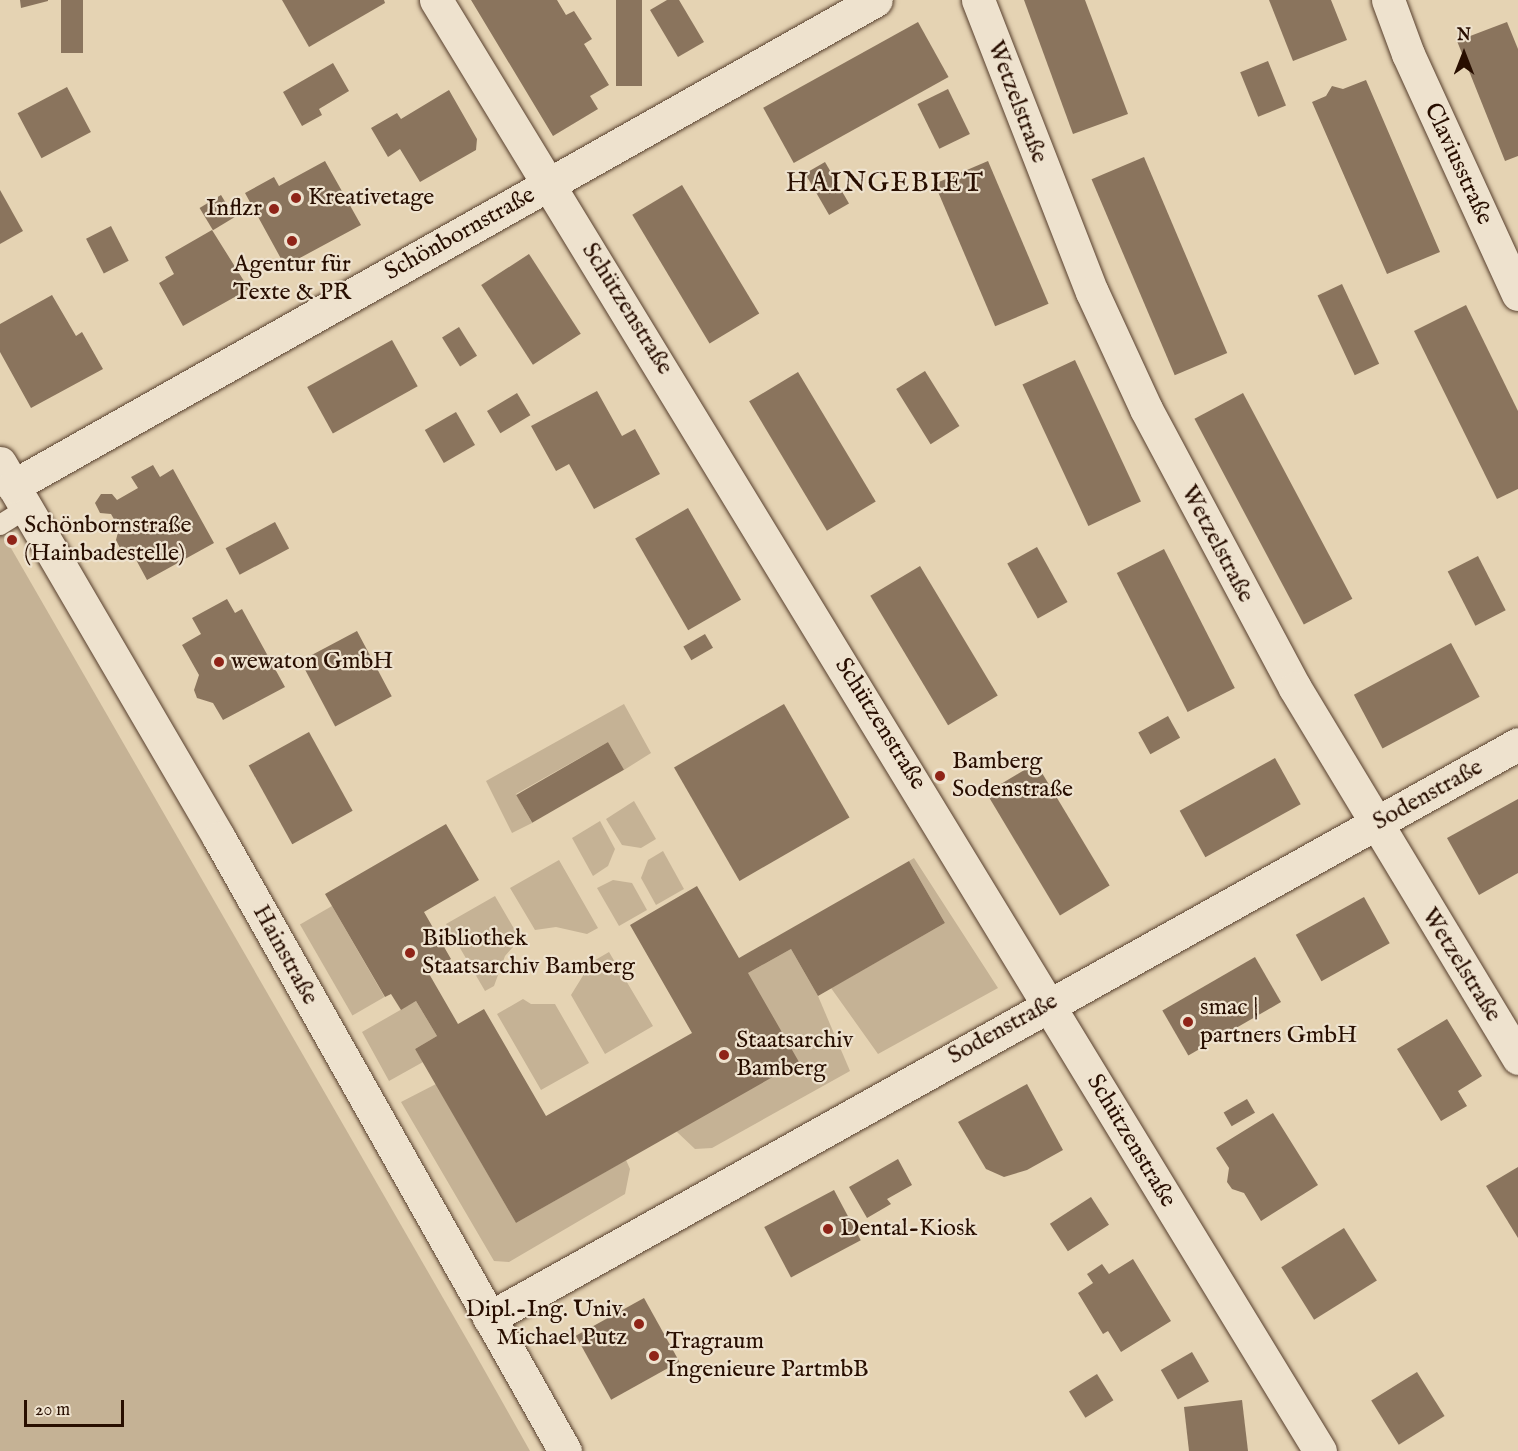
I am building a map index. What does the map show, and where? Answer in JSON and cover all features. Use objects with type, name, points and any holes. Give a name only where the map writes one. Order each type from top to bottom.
[{"type":"street","name":"Schützenstraße","points":[[436,0],[551,183],[1320,1451]]},
{"type":"street","name":"Schönbornstraße","points":[[10,495],[551,183],[876,0]]},
{"type":"street","name":"Wetzelstraße","points":[[978,0],[1092,292],[1146,409],[1234,577],[1375,825],[1518,1058]]},
{"type":"street","name":"Claviusstraße","points":[[1388,0],[1408,54],[1518,294]]},
{"type":"street","name":"Hainstraße","points":[[10,495],[242,878],[565,1451]]},
{"type":"street","name":"Sodenstraße","points":[[489,1318],[1047,1004],[1375,825],[1518,744]]},
{"type":"shaded area","points":[[0,529],[473,1350],[530,1451],[0,1451]]},
{"type":"shaded area","points":[[624,704],[651,753],[624,770],[608,742],[516,794],[532,823],[512,833],[486,781]]},
{"type":"shaded area","points":[[634,801],[656,839],[641,848],[622,845],[606,819]]},
{"type":"shaded area","points":[[600,821],[615,849],[608,866],[593,876],[572,838]]},
{"type":"shaded area","points":[[663,851],[684,889],[656,905],[641,878],[648,860]]},
{"type":"shaded area","points":[[914,858],[998,988],[878,1054],[831,988],[945,923],[909,861]]},
{"type":"shaded area","points":[[559,860],[598,928],[587,934],[556,927],[535,930],[510,888]]},
{"type":"shaded area","points":[[613,880],[632,883],[647,910],[619,926],[597,888]]},
{"type":"shaded area","points":[[495,896],[520,939],[505,956],[494,986],[485,991],[446,924]]},
{"type":"shaded area","points":[[332,906],[384,997],[352,1015],[300,924]]},
{"type":"shaded area","points":[[791,949],[818,996],[850,1071],[712,1148],[695,1149],[676,1131],[748,973]]},
{"type":"shaded area","points":[[609,952],[653,1026],[605,1054],[571,995],[584,974],[585,966]]},
{"type":"shaded area","points":[[523,999],[531,1004],[555,1004],[589,1063],[541,1090],[497,1014]]},
{"type":"shaded area","points":[[416,1001],[437,1036],[415,1049],[423,1062],[389,1081],[362,1032]]},
{"type":"shaded area","points":[[436,1084],[516,1223],[626,1160],[630,1169],[625,1194],[509,1262],[494,1261],[401,1102]]},
{"type":"building","points":[[20,0],[48,0],[48,1],[21,8]]},
{"type":"building","points":[[61,0],[83,0],[83,53],[61,53]]},
{"type":"building","points":[[282,0],[384,0],[385,3],[309,47]]},
{"type":"building","points":[[471,0],[557,0],[566,15],[574,11],[592,39],[584,44],[609,85],[590,96],[598,109],[553,136]]},
{"type":"building","points":[[616,0],[642,0],[642,86],[616,86]]},
{"type":"building","points":[[667,0],[679,0],[704,42],[678,57],[650,10]]},
{"type":"building","points":[[1024,0],[1085,0],[1128,114],[1073,134]]},
{"type":"building","points":[[1269,0],[1331,0],[1347,40],[1293,61]]},
{"type":"building","points":[[918,22],[949,77],[794,163],[763,108]]},
{"type":"building","points":[[1507,22],[1518,49],[1518,156],[1505,161],[1457,41]]},
{"type":"building","points":[[1268,61],[1286,106],[1258,117],[1240,72]]},
{"type":"building","points":[[333,63],[349,91],[319,109],[322,115],[302,126],[283,92]]},
{"type":"building","points":[[1366,80],[1440,252],[1387,274],[1312,102],[1326,96],[1332,86],[1343,89]]},
{"type":"building","points":[[67,87],[91,132],[41,158],[18,113]]},
{"type":"building","points":[[948,89],[970,134],[939,149],[917,104]]},
{"type":"building","points":[[449,90],[477,139],[476,150],[420,182],[400,149],[388,157],[371,128],[397,113],[401,119]]},
{"type":"building","points":[[1144,157],[1227,353],[1175,375],[1092,179]]},
{"type":"building","points":[[325,161],[361,225],[285,266],[245,193],[274,177],[279,186]]},
{"type":"building","points":[[988,161],[1049,304],[995,326],[935,184]]},
{"type":"building","points":[[825,162],[849,204],[829,215],[805,174]]},
{"type":"building","points":[[682,185],[759,314],[710,343],[632,215]]},
{"type":"building","points":[[0,190],[23,231],[0,244]]},
{"type":"building","points":[[221,195],[234,217],[213,230],[200,208]]},
{"type":"building","points":[[111,226],[129,261],[104,273],[86,239]]},
{"type":"building","points":[[212,230],[249,289],[183,326],[159,283],[174,274],[165,257]]},
{"type":"building","points":[[529,254],[581,334],[533,365],[481,285]]},
{"type":"building","points":[[1342,284],[1379,364],[1355,375],[1318,295]]},
{"type":"building","points":[[52,295],[76,336],[82,332],[103,369],[31,408],[0,352],[0,324]]},
{"type":"building","points":[[1466,305],[1518,411],[1518,489],[1497,499],[1414,331]]},
{"type":"building","points":[[459,327],[477,356],[460,366],[442,338]]},
{"type":"building","points":[[392,340],[418,386],[333,433],[307,387]]},
{"type":"building","points":[[1075,360],[1141,501],[1088,526],[1022,385]]},
{"type":"building","points":[[925,371],[959,426],[931,444],[896,389]]},
{"type":"building","points":[[798,372],[876,501],[827,531],[749,401]]},
{"type":"building","points":[[597,391],[622,436],[635,429],[660,474],[594,509],[569,464],[556,471],[531,426]]},
{"type":"building","points":[[517,393],[530,415],[500,433],[487,411]]},
{"type":"building","points":[[1243,393],[1352,599],[1304,625],[1194,419]]},
{"type":"building","points":[[456,412],[475,445],[444,463],[425,430]]},
{"type":"building","points":[[153,465],[160,477],[173,469],[214,543],[147,580],[134,556],[122,552],[116,540],[119,528],[111,514],[100,513],[95,503],[101,494],[112,494],[117,500],[138,488],[131,477]]},
{"type":"building","points":[[688,508],[741,600],[688,630],[635,538]]},
{"type":"building","points":[[275,522],[289,548],[240,575],[226,548]]},
{"type":"building","points":[[1037,547],[1068,602],[1038,619],[1007,563]]},
{"type":"building","points":[[1164,549],[1235,688],[1188,712],[1117,573]]},
{"type":"building","points":[[1478,556],[1506,610],[1475,626],[1448,571]]},
{"type":"building","points":[[920,566],[998,695],[948,725],[870,596]]},
{"type":"building","points":[[227,599],[235,613],[242,609],[285,687],[223,720],[213,703],[197,698],[194,690],[199,675],[182,645],[201,634],[192,618]]},
{"type":"building","points":[[357,631],[392,696],[335,726],[300,661]]},
{"type":"building","points":[[705,634],[713,648],[691,660],[683,646]]},
{"type":"building","points":[[1451,643],[1480,697],[1383,749],[1354,695]]},
{"type":"building","points":[[784,704],[850,817],[740,881],[674,768]]},
{"type":"building","points":[[1168,716],[1180,738],[1150,754],[1138,732]]},
{"type":"building","points":[[309,732],[353,811],[292,844],[249,765]]},
{"type":"building","points":[[608,742],[624,770],[532,823],[516,795]]},
{"type":"building","points":[[1275,758],[1301,804],[1205,857],[1180,811]]},
{"type":"building","points":[[1036,763],[1110,886],[1060,915],[986,793]]},
{"type":"building","points":[[1518,799],[1518,873],[1479,895],[1447,838]]},
{"type":"building","name":"Staatsarchiv Bamberg","points":[[446,824],[479,880],[424,912],[451,959],[428,972],[458,1024],[484,1009],[546,1116],[692,1033],[630,925],[697,886],[739,958],[909,861],[945,923],[818,996],[791,949],[748,973],[799,1062],[516,1223],[415,1049],[437,1036],[416,1001],[401,1010],[391,994],[385,997],[325,894]]},
{"type":"building","points":[[1364,897],[1390,943],[1321,981],[1296,935]]},
{"type":"building","points":[[1255,957],[1281,1002],[1188,1056],[1162,1011]]},
{"type":"building","points":[[1447,1019],[1482,1076],[1458,1091],[1467,1106],[1441,1121],[1397,1049]]},
{"type":"building","points":[[1027,1084],[1063,1150],[1027,1170],[1004,1177],[986,1169],[958,1122]]},
{"type":"building","points":[[1247,1099],[1255,1113],[1232,1126],[1224,1112]]},
{"type":"building","points":[[1273,1113],[1318,1185],[1261,1221],[1244,1193],[1232,1189],[1227,1182],[1229,1168],[1216,1148]]},
{"type":"building","points":[[898,1159],[912,1185],[887,1199],[891,1204],[867,1218],[849,1187]]},
{"type":"building","points":[[1518,1167],[1518,1238],[1486,1186]]},
{"type":"building","points":[[834,1190],[861,1240],[791,1277],[764,1227]]},
{"type":"building","points":[[1091,1197],[1109,1225],[1068,1251],[1050,1224]]},
{"type":"building","points":[[1344,1228],[1377,1281],[1314,1320],[1281,1267]]},
{"type":"building","points":[[1133,1259],[1171,1321],[1121,1352],[1108,1331],[1103,1334],[1078,1293],[1093,1283],[1087,1274],[1102,1264],[1109,1274]]},
{"type":"building","points":[[644,1298],[679,1362],[611,1400],[576,1336]]},
{"type":"building","points":[[1192,1352],[1209,1381],[1178,1399],[1161,1370]]},
{"type":"building","points":[[1417,1372],[1445,1416],[1399,1445],[1371,1401]]},
{"type":"building","points":[[1097,1374],[1113,1400],[1085,1418],[1069,1391]]},
{"type":"building","points":[[1242,1400],[1248,1451],[1189,1451],[1184,1407]]},
{"type":"place","name":"Kreativetage","points":[[296,198]]},
{"type":"place","name":"Inflzr","points":[[274,209]]},
{"type":"place","name":"Agentur für Texte & PR","points":[[292,241]]},
{"type":"place","name":"Schönbornstraße (Hainbadestelle)","points":[[12,540]]},
{"type":"place","name":"wewaton GmbH","points":[[219,662]]},
{"type":"place","name":"Bamberg Sodenstraße","points":[[940,776]]},
{"type":"place","name":"Bibliothek Staatsarchiv Bamberg","points":[[410,953]]},
{"type":"place","name":"smac | partners GmbH","points":[[1188,1022]]},
{"type":"place","name":"Staatsarchiv Bamberg","points":[[724,1055]]},
{"type":"place","name":"Dental-Kiosk","points":[[828,1229]]},
{"type":"place","name":"Dipl.-Ing. Univ. Michael Putz","points":[[639,1324]]},
{"type":"place","name":"Tragraum Ingenieure PartmbB","points":[[654,1356]]},
{"type":"district","name":"HAINGEBIET","points":[[885,185]]}]
